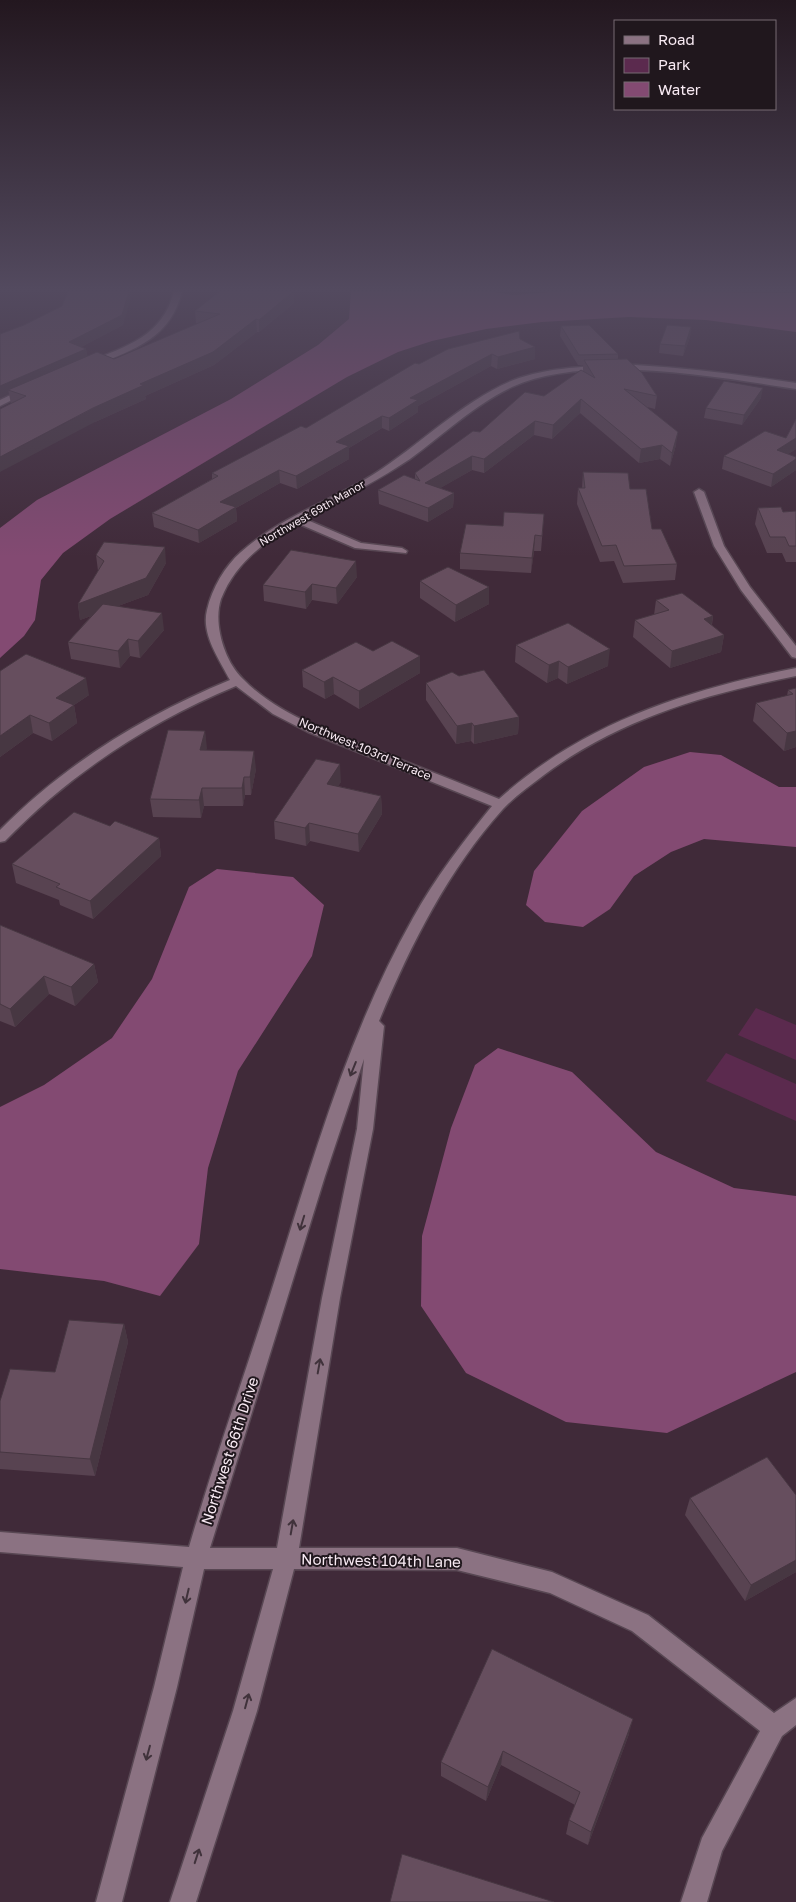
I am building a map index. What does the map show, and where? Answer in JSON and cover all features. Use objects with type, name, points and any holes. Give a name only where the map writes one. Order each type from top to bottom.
[{"type":"street","name":"Northwest 69th Manor","points":[[237,681],[222,656],[212,628],[214,603],[226,577],[244,554],[268,537],[370,480],[424,444],[483,398],[528,380]]},
{"type":"street","name":"Northwest 69th Manor","points":[[754,380],[796,386]]},
{"type":"street","points":[[0,403],[33,388]]},
{"type":"street","points":[[699,492],[720,546],[745,588],[796,654]]},
{"type":"street","points":[[299,520],[359,546],[402,551]]},
{"type":"street","name":"Northwest 66th Drive","points":[[109,1902],[163,1698],[196,1558],[332,1122],[378,1007],[419,919],[452,865],[500,804],[548,765],[603,730],[673,702],[748,681],[796,672]]},
{"type":"street","points":[[0,838],[58,786],[111,747],[175,708],[237,681]]},
{"type":"street","name":"Northwest 103rd Terrace","points":[[237,681],[277,711],[312,729],[500,804]]},
{"type":"street","name":"Northwest 66th Drive","points":[[183,1902],[244,1711],[286,1560],[331,1298],[365,1128],[378,1007]]},
{"type":"street","name":"Northwest 104th Lane","points":[[0,1542],[196,1558],[286,1560],[457,1559],[552,1582],[640,1623],[774,1728]]},
{"type":"street","points":[[694,1902],[711,1847],[774,1728],[796,1710]]},
{"type":"green space","points":[[756,1008],[796,1025],[796,1060],[738,1035]]},
{"type":"green space","points":[[726,1053],[796,1084],[796,1121],[706,1081]]},
{"type":"water","points":[[262,380],[342,380],[110,519],[63,553],[41,580],[35,620],[24,636],[0,658],[0,528],[37,500],[231,399]]},
{"type":"water","points":[[690,752],[721,755],[779,787],[796,787],[796,847],[704,839],[671,852],[634,876],[610,909],[583,927],[545,922],[526,905],[534,871],[582,811],[644,767]]},
{"type":"water","points":[[217,869],[293,877],[324,905],[312,956],[238,1071],[208,1168],[199,1244],[160,1296],[104,1281],[0,1269],[0,1107],[44,1085],[112,1038],[152,979],[189,887]]},
{"type":"water","points":[[498,1048],[572,1072],[656,1152],[734,1188],[796,1196],[796,1372],[667,1433],[566,1422],[466,1373],[421,1306],[422,1236],[451,1128],[475,1065]]},
{"type":"building","points":[[0,380],[15,380],[0,386]]},
{"type":"building","points":[[32,380],[150,380],[140,384],[144,385],[93,408],[0,457],[0,409],[26,396],[8,390]]},
{"type":"building","points":[[387,380],[444,380],[410,398],[418,400],[389,418],[382,416],[336,442],[349,446],[296,476],[279,470],[220,502],[236,507],[198,530],[152,513],[218,476],[212,473],[301,426],[306,428]]},
{"type":"building","points":[[567,380],[646,380],[657,396],[624,389],[678,432],[672,453],[662,445],[641,449],[581,399],[553,425],[535,421],[484,459],[472,456],[425,483],[454,493],[428,508],[378,490],[404,475],[420,481],[415,473],[473,431],[480,432],[525,392],[544,396]]},
{"type":"building","points":[[724,381],[763,388],[744,415],[706,408]]},
{"type":"building","points":[[796,419],[796,438],[777,450],[796,457],[796,459],[773,474],[724,456],[765,431],[786,438]]},
{"type":"building","points":[[583,472],[628,473],[630,489],[646,489],[652,529],[661,529],[677,564],[624,566],[616,545],[602,546],[578,488],[585,488]]},
{"type":"building","points":[[781,507],[783,512],[796,511],[796,546],[789,546],[785,537],[770,537],[758,508]]},
{"type":"building","points":[[504,512],[544,514],[542,536],[535,535],[532,558],[460,553],[466,524],[503,526]]},
{"type":"building","points":[[104,542],[165,547],[146,578],[78,604],[104,561],[96,555]]},
{"type":"building","points":[[291,550],[356,561],[336,588],[312,584],[305,592],[263,585]]},
{"type":"building","points":[[448,567],[489,587],[456,605],[420,581]]},
{"type":"building","points":[[682,593],[713,616],[704,619],[724,635],[672,651],[635,620],[669,610],[656,600]]},
{"type":"building","points":[[103,604],[162,613],[138,641],[128,639],[118,651],[68,642]]},
{"type":"building","points":[[568,623],[610,649],[568,667],[559,661],[549,665],[516,645]]},
{"type":"building","points":[[392,641],[420,656],[359,691],[333,677],[324,682],[302,670],[356,642],[373,651]]},
{"type":"building","points":[[26,654],[86,678],[56,698],[74,705],[49,723],[30,715],[0,736],[0,671]]},
{"type":"building","points":[[484,670],[519,717],[474,726],[472,723],[457,726],[426,683],[452,672],[459,676]]},
{"type":"building","points":[[796,688],[796,731],[787,733],[756,703],[793,694],[788,690]]},
{"type":"building","points":[[168,730],[205,731],[200,750],[254,751],[250,777],[244,777],[242,788],[202,788],[199,800],[150,799]]},
{"type":"building","points":[[316,759],[340,764],[327,784],[381,796],[358,834],[309,823],[305,828],[274,821]]},
{"type":"building","points":[[74,812],[110,826],[115,821],[159,838],[90,901],[56,887],[60,884],[12,864]]},
{"type":"building","points":[[0,925],[94,964],[71,987],[44,976],[10,1009],[0,1004]]},
{"type":"building","points":[[69,1320],[124,1324],[90,1459],[0,1452],[0,1401],[10,1369],[55,1372]]},
{"type":"building","points":[[767,1457],[796,1495],[796,1560],[751,1585],[690,1498]]},
{"type":"building","points":[[492,1649],[633,1719],[591,1832],[569,1820],[580,1792],[503,1751],[488,1787],[441,1762]]},
{"type":"building","points":[[402,1854],[554,1902],[390,1902]]}]
